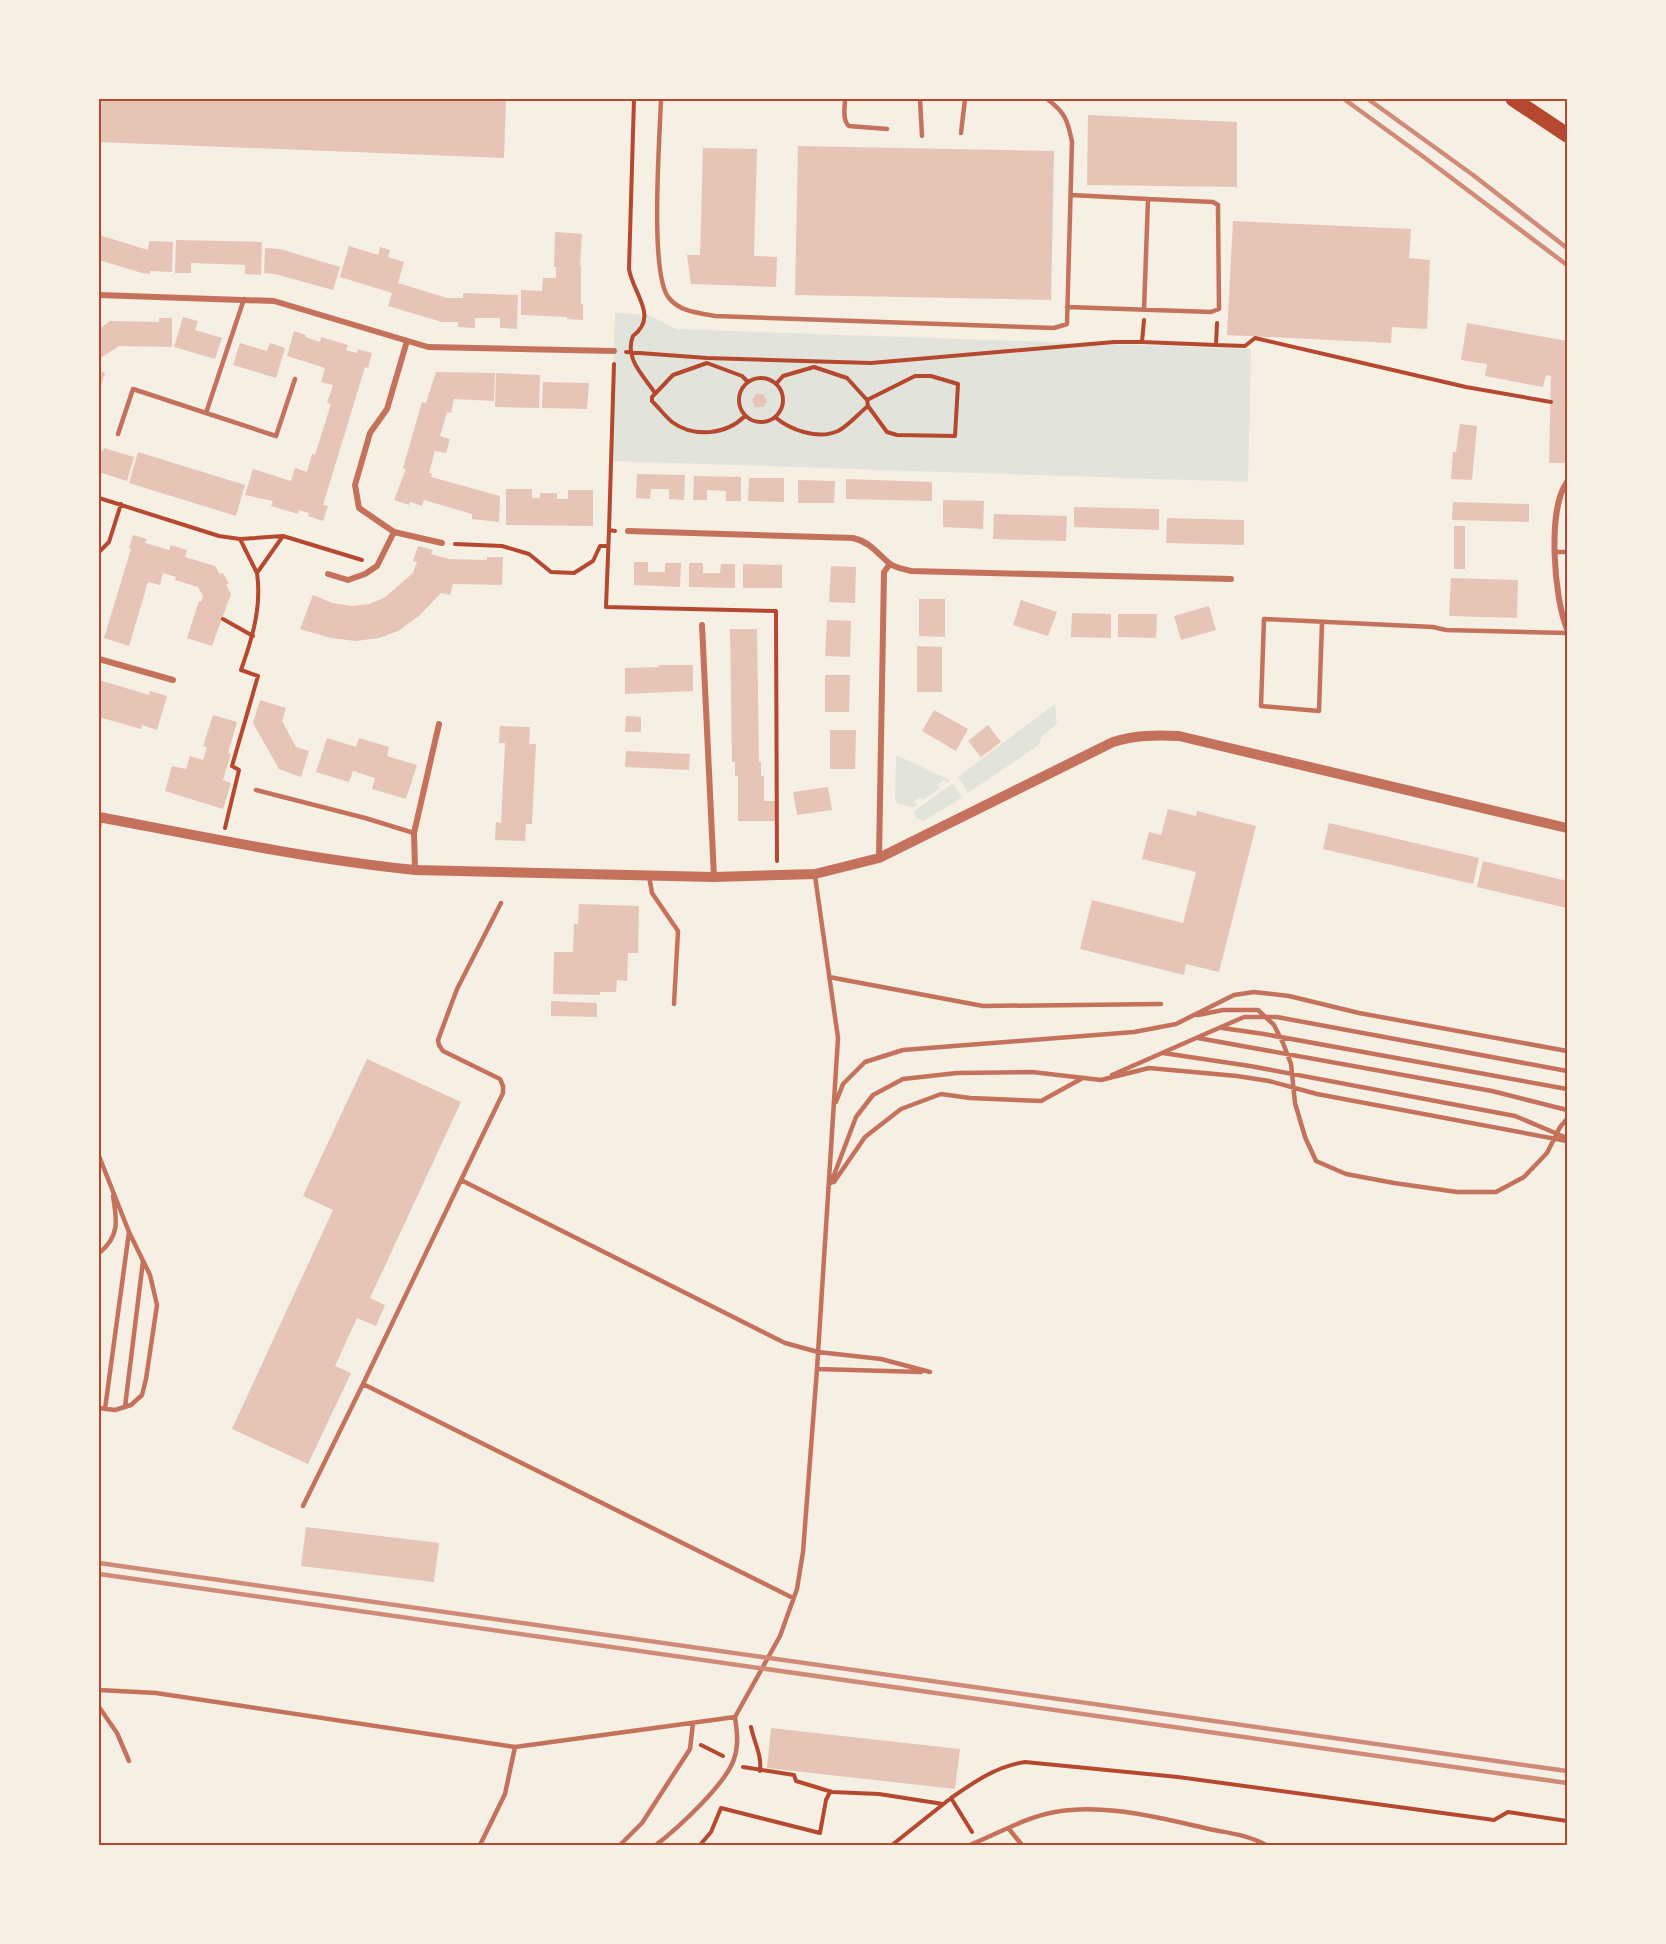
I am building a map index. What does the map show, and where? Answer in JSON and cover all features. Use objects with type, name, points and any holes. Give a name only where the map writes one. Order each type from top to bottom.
[{"type":"main road","points":[[1513,99],[1567,135]]},
{"type":"street","points":[[99,295],[274,301],[428,347],[614,351]]},
{"type":"street","points":[[407,341],[387,409],[370,433],[355,485],[358,508],[394,532],[442,543]]},
{"type":"street","points":[[1567,482],[1558,501],[1556,552],[1558,601],[1567,631]]},
{"type":"street","points":[[628,531],[853,538],[865,541],[890,564],[911,571],[1231,579]]},
{"type":"street","points":[[328,574],[348,580],[365,574],[377,566],[394,532]]},
{"type":"street","points":[[879,858],[884,572],[890,564]]},
{"type":"street","points":[[702,625],[714,877]]},
{"type":"street","points":[[99,659],[173,680]]},
{"type":"street","points":[[416,870],[414,833],[439,724]]},
{"type":"street","points":[[99,820],[384,867],[416,870],[777,877],[815,874],[879,858],[1113,742],[1141,736],[1179,736],[1567,828]]},
{"type":"lane","points":[[662,99],[657,245],[662,287],[669,299],[682,309],[715,316],[1054,328],[1067,324],[1072,142],[1068,122],[1060,109],[1049,100]]},
{"type":"lane","points":[[845,99],[844,118],[849,126],[887,129]]},
{"type":"lane","points":[[920,99],[922,136]]},
{"type":"lane","points":[[961,133],[965,99]]},
{"type":"lane","points":[[1067,307],[1217,311],[1220,304],[1218,205],[1212,202],[1071,195]]},
{"type":"lane","points":[[1144,310],[1148,199]]},
{"type":"lane","points":[[206,413],[244,299]]},
{"type":"lane","points":[[118,434],[133,389],[276,436],[295,379]]},
{"type":"lane","points":[[1556,552],[1567,552]]},
{"type":"lane","points":[[1322,622],[1319,711],[1260,706],[1264,619],[1433,627],[1446,630],[1567,631]]},
{"type":"lane","points":[[256,790],[414,833]]},
{"type":"lane","points":[[656,1845],[673,1832],[702,1803],[728,1772],[733,1762],[737,1731],[735,1717],[780,1636],[794,1598],[803,1552],[838,1038],[815,874]]},
{"type":"lane","points":[[649,876],[652,892],[678,931],[674,1004]]},
{"type":"lane","points":[[303,1506],[503,1093],[500,1079],[443,1051],[438,1040],[457,989],[501,903]]},
{"type":"lane","points":[[830,976],[983,1006],[1161,1004]]},
{"type":"lane","points":[[1193,1017],[1212,1004],[1234,995],[1254,992],[1289,996],[1359,1013],[1567,1051]]},
{"type":"lane","points":[[834,1110],[843,1084],[865,1062],[903,1050],[1134,1032],[1176,1024],[1193,1017],[1223,1010],[1258,1010],[1274,1025],[1287,1053],[1293,1074],[1295,1102],[1305,1137],[1316,1161],[1346,1174],[1456,1192],[1496,1192],[1524,1177],[1546,1153],[1567,1119]]},
{"type":"lane","points":[[1101,1080],[1244,1017],[1277,1017],[1567,1071]]},
{"type":"lane","points":[[1222,1028],[1567,1089]]},
{"type":"lane","points":[[1198,1038],[1492,1091],[1567,1110]]},
{"type":"lane","points":[[1162,1053],[1293,1074],[1515,1116],[1556,1136]]},
{"type":"lane","points":[[829,1189],[856,1118],[873,1095],[903,1079],[957,1073],[1032,1072],[1101,1080],[1149,1068],[1237,1076],[1317,1094],[1567,1139]]},
{"type":"lane","points":[[829,1189],[866,1137],[902,1109],[941,1094],[970,1098],[1041,1101],[1082,1078]]},
{"type":"lane","points":[[99,1156],[129,1232],[144,1259],[157,1305],[142,1395],[131,1405],[115,1410],[102,1408],[129,1232]]},
{"type":"lane","points":[[461,1180],[784,1343],[818,1352],[881,1359],[930,1372],[855,1372],[817,1369]]},
{"type":"lane","points":[[99,1253],[108,1246],[117,1227],[111,1185]]},
{"type":"lane","points":[[124,1407],[144,1259]]},
{"type":"lane","points":[[363,1384],[794,1598]]},
{"type":"lane","points":[[99,1690],[156,1693],[515,1747],[735,1717]]},
{"type":"lane","points":[[99,1707],[117,1733],[129,1761]]},
{"type":"lane","points":[[620,1845],[642,1824],[692,1745],[693,1723]]},
{"type":"lane","points":[[480,1845],[505,1794],[515,1747]]},
{"type":"lane","points":[[970,1845],[1042,1815],[1057,1812],[1103,1811],[1166,1819],[1248,1837],[1266,1845]]},
{"type":"lane","points":[[1009,1829],[1022,1845]]},
{"type":"path","points":[[634,99],[629,269],[631,281],[644,307],[645,319],[643,328],[633,336],[629,352],[655,393]]},
{"type":"path","points":[[1142,342],[1144,310]]},
{"type":"path","points":[[1216,345],[1217,311]]},
{"type":"path","points":[[629,352],[707,358],[871,363],[1114,342],[1245,346],[1255,338],[1466,387],[1551,402]]},
{"type":"path","points":[[614,351],[606,607],[776,611],[777,877]]},
{"type":"path","points":[[707,358],[707,363]]},
{"type":"path","points":[[814,361],[814,367]]},
{"type":"path","points":[[745,416],[738,423],[714,432],[690,431],[672,421],[652,401],[652,397],[673,375],[707,363],[742,375],[748,382]]},
{"type":"path","points":[[776,384],[783,376],[814,367],[847,378],[867,400],[868,406],[887,432],[897,435],[955,436],[958,384],[931,376],[915,375],[867,400]]},
{"type":"path","points":[[758,378],[767,379],[776,384],[783,397],[780,411],[775,417],[760,422],[745,416],[738,398],[741,389],[748,382],[758,378]]},
{"type":"path","points":[[775,417],[784,425],[803,433],[826,433],[838,431],[868,406]]},
{"type":"path","points":[[99,498],[219,536],[240,539],[283,536],[377,566]]},
{"type":"path","points":[[99,552],[110,542],[121,504]]},
{"type":"path","points":[[609,530],[628,531]]},
{"type":"path","points":[[256,573],[283,536]]},
{"type":"path","points":[[222,841],[239,770],[232,766],[258,676],[241,670],[253,636],[258,585],[256,573],[240,539]]},
{"type":"path","points":[[442,543],[502,546],[529,554],[551,572],[574,573],[593,561],[600,546],[608,546]]},
{"type":"path","points":[[223,619],[253,636]]},
{"type":"path","points":[[749,1720],[760,1756],[760,1771]]},
{"type":"path","points":[[692,1745],[702,1745],[745,1768],[794,1775],[796,1781],[830,1792],[879,1794],[943,1804]]},
{"type":"path","points":[[892,1845],[951,1798],[993,1772],[1024,1762],[1178,1777],[1494,1820],[1508,1812],[1567,1821]]},
{"type":"path","points":[[700,1845],[711,1832],[721,1808],[820,1833],[826,1800],[830,1792]]},
{"type":"path","points":[[951,1798],[972,1831],[970,1845]]},
{"type":"shaded area","points":[[615,313],[649,315],[676,329],[1251,349],[1248,482],[611,461]]},
{"type":"shaded area","points":[[1055,704],[1057,724],[1042,736],[1039,745],[968,793],[958,777]]},
{"type":"shaded area","points":[[896,755],[950,780],[947,783],[944,780],[938,784],[940,788],[923,800],[920,797],[914,801],[917,805],[913,807],[898,804],[895,799]]},
{"type":"shaded area","points":[[953,783],[962,798],[923,821],[916,818],[914,812],[917,809]]},
{"type":"building","points":[[99,99],[506,99],[504,158],[99,142]]},
{"type":"building","points":[[1088,115],[1237,122],[1237,187],[1087,185]]},
{"type":"building","points":[[798,146],[1054,151],[1051,300],[795,295]]},
{"type":"building","points":[[703,148],[757,149],[754,256],[777,257],[776,287],[691,284],[687,255],[700,255]]},
{"type":"building","points":[[1233,221],[1411,229],[1409,258],[1430,260],[1427,329],[1392,327],[1391,343],[1227,335]]},
{"type":"building","points":[[555,232],[582,234],[580,265],[583,320],[521,315],[521,290],[542,291],[543,278],[556,278]]},
{"type":"building","points":[[99,235],[148,250],[149,241],[173,242],[172,272],[142,273],[99,260]]},
{"type":"building","points":[[176,240],[262,242],[261,275],[245,274],[245,265],[191,263],[191,273],[175,273]]},
{"type":"building","points":[[349,246],[378,255],[380,247],[390,250],[388,257],[404,262],[398,283],[447,298],[463,298],[463,293],[518,295],[517,329],[500,328],[500,318],[475,318],[475,328],[458,327],[458,322],[442,322],[388,306],[392,293],[340,277]]},
{"type":"building","points":[[265,248],[280,249],[340,267],[333,290],[264,273]]},
{"type":"building","points":[[183,317],[198,321],[195,330],[222,338],[215,359],[174,347]]},
{"type":"building","points":[[159,318],[172,318],[172,347],[119,346],[99,359],[99,329],[110,321],[159,322]]},
{"type":"building","points":[[1467,323],[1567,341],[1567,463],[1549,463],[1551,376],[1546,375],[1543,387],[1485,376],[1487,364],[1461,360]]},
{"type":"building","points":[[294,331],[320,342],[321,337],[348,345],[346,350],[357,353],[358,349],[372,353],[368,368],[365,367],[323,505],[328,506],[323,521],[299,510],[298,514],[271,506],[273,501],[245,495],[253,469],[291,481],[295,468],[307,472],[312,454],[315,455],[331,404],[327,403],[333,385],[321,382],[325,368],[287,356]]},
{"type":"building","points":[[240,343],[267,351],[270,343],[285,348],[276,378],[233,365]]},
{"type":"building","points":[[99,371],[105,373],[100,389],[99,389]]},
{"type":"building","points":[[436,372],[495,373],[494,401],[454,399],[451,413],[447,412],[440,436],[450,439],[446,453],[435,451],[429,473],[432,474],[431,477],[500,496],[499,522],[472,519],[472,514],[424,500],[422,506],[394,500],[406,469],[403,468],[422,402],[426,403]]},
{"type":"building","points":[[496,373],[540,375],[539,408],[495,407]]},
{"type":"building","points":[[543,382],[589,383],[587,409],[542,408]]},
{"type":"building","points":[[756,394],[763,394],[767,401],[763,407],[755,407],[752,400]]},
{"type":"building","points":[[1460,424],[1477,426],[1472,480],[1451,479],[1453,452],[1456,452]]},
{"type":"building","points":[[104,448],[134,457],[127,481],[99,472],[99,450],[103,451]]},
{"type":"building","points":[[138,452],[245,485],[236,516],[129,483]]},
{"type":"building","points":[[637,474],[685,475],[684,500],[669,499],[669,489],[651,489],[650,499],[636,498]]},
{"type":"building","points":[[694,476],[741,477],[741,501],[726,501],[726,491],[707,490],[707,500],[693,500]]},
{"type":"building","points":[[749,478],[784,478],[784,502],[748,501]]},
{"type":"building","points":[[846,479],[932,482],[932,501],[846,499]]},
{"type":"building","points":[[798,480],[835,481],[834,503],[798,503]]},
{"type":"building","points":[[506,489],[532,489],[532,498],[540,498],[540,493],[557,493],[557,499],[568,499],[568,490],[593,490],[593,526],[506,525]]},
{"type":"building","points":[[943,500],[984,501],[983,529],[943,527]]},
{"type":"building","points":[[1453,502],[1529,504],[1529,522],[1452,520]]},
{"type":"building","points":[[1074,507],[1159,509],[1159,530],[1074,527]]},
{"type":"building","points":[[994,514],[1067,516],[1066,541],[993,539]]},
{"type":"building","points":[[1167,518],[1244,520],[1244,545],[1166,543]]},
{"type":"building","points":[[1454,526],[1465,526],[1465,569],[1454,569]]},
{"type":"building","points":[[133,535],[147,539],[145,543],[169,550],[171,545],[187,550],[185,557],[215,566],[220,574],[223,573],[229,583],[226,585],[231,594],[212,646],[187,638],[199,601],[201,602],[203,596],[198,587],[175,580],[176,577],[163,573],[160,585],[148,582],[129,646],[104,638],[131,549],[129,548]]},
{"type":"building","points":[[418,546],[433,550],[431,554],[449,559],[487,560],[487,557],[503,557],[502,585],[453,584],[450,595],[441,593],[419,616],[398,631],[379,638],[356,641],[331,638],[300,629],[313,595],[332,603],[352,606],[369,604],[384,598],[413,573],[417,562],[413,561]]},
{"type":"building","points":[[634,562],[648,562],[648,572],[665,572],[665,563],[681,563],[680,587],[634,585]]},
{"type":"building","points":[[689,563],[703,563],[703,573],[720,573],[721,564],[735,564],[735,588],[689,587]]},
{"type":"building","points":[[743,564],[782,565],[782,588],[743,588]]},
{"type":"building","points":[[831,566],[856,567],[855,603],[829,602]]},
{"type":"building","points":[[1451,578],[1518,580],[1517,618],[1449,616]]},
{"type":"building","points":[[919,599],[945,599],[945,637],[919,636]]},
{"type":"building","points":[[1021,600],[1057,612],[1048,636],[1013,625]]},
{"type":"building","points":[[1209,606],[1216,630],[1181,640],[1174,616]]},
{"type":"building","points":[[1072,613],[1111,614],[1111,638],[1071,637]]},
{"type":"building","points":[[1118,614],[1157,614],[1156,638],[1118,637]]},
{"type":"building","points":[[827,620],[851,621],[850,657],[825,656]]},
{"type":"building","points":[[730,629],[757,629],[759,762],[761,762],[761,776],[764,776],[764,801],[775,801],[775,821],[738,821],[738,776],[735,776],[735,762],[732,762]]},
{"type":"building","points":[[917,646],[942,647],[942,692],[917,692]]},
{"type":"building","points":[[659,665],[693,665],[693,691],[625,694],[625,668],[659,667]]},
{"type":"building","points":[[825,675],[850,675],[849,712],[825,712]]},
{"type":"building","points":[[99,680],[149,695],[150,691],[167,696],[157,730],[142,725],[141,729],[99,717]]},
{"type":"building","points":[[260,700],[286,708],[282,721],[296,747],[309,751],[301,777],[279,769],[253,723]]},
{"type":"building","points":[[934,710],[968,729],[956,751],[922,731]]},
{"type":"building","points":[[213,715],[237,722],[223,780],[231,783],[223,809],[165,791],[172,766],[186,769],[190,756],[203,760],[207,747],[203,746]]},
{"type":"building","points":[[626,716],[641,717],[641,732],[625,732]]},
{"type":"building","points":[[988,725],[1001,742],[981,757],[968,741]]},
{"type":"building","points":[[500,726],[530,727],[529,744],[536,744],[532,824],[526,824],[525,841],[495,840],[496,822],[501,823],[505,743],[499,743]]},
{"type":"building","points":[[830,730],[856,730],[855,769],[830,769]]},
{"type":"building","points":[[327,738],[356,747],[359,738],[389,747],[387,756],[417,765],[406,799],[372,789],[375,778],[353,771],[349,782],[316,772]]},
{"type":"building","points":[[626,751],[690,754],[689,770],[625,767]]},
{"type":"building","points":[[828,787],[832,810],[797,815],[793,792]]},
{"type":"building","points":[[1168,809],[1196,816],[1197,811],[1256,826],[1219,972],[1186,964],[1184,975],[1080,949],[1092,900],[1183,923],[1196,872],[1142,859],[1149,832],[1161,835]]},
{"type":"building","points":[[1329,823],[1479,858],[1473,884],[1323,849]]},
{"type":"building","points":[[1483,861],[1567,881],[1567,908],[1477,887]]},
{"type":"building","points":[[579,904],[639,906],[638,953],[628,953],[627,981],[617,980],[616,992],[600,992],[600,995],[553,994],[554,952],[573,952],[574,924],[578,924]]},
{"type":"building","points":[[551,1001],[597,1003],[597,1017],[551,1016]]},
{"type":"building","points":[[367,1059],[461,1102],[370,1298],[385,1305],[376,1326],[357,1318],[335,1366],[351,1373],[308,1464],[232,1429],[333,1210],[303,1196]]},
{"type":"building","points":[[306,1527],[439,1543],[434,1582],[301,1566]]},
{"type":"building","points":[[771,1728],[960,1749],[955,1789],[767,1768]]},
{"type":"railway","points":[[1344,99],[1567,265]]},
{"type":"railway","points":[[1368,99],[1473,175],[1567,248]]},
{"type":"railway","points":[[99,1563],[1567,1771]]},
{"type":"railway","points":[[99,1574],[1567,1783]]}]
